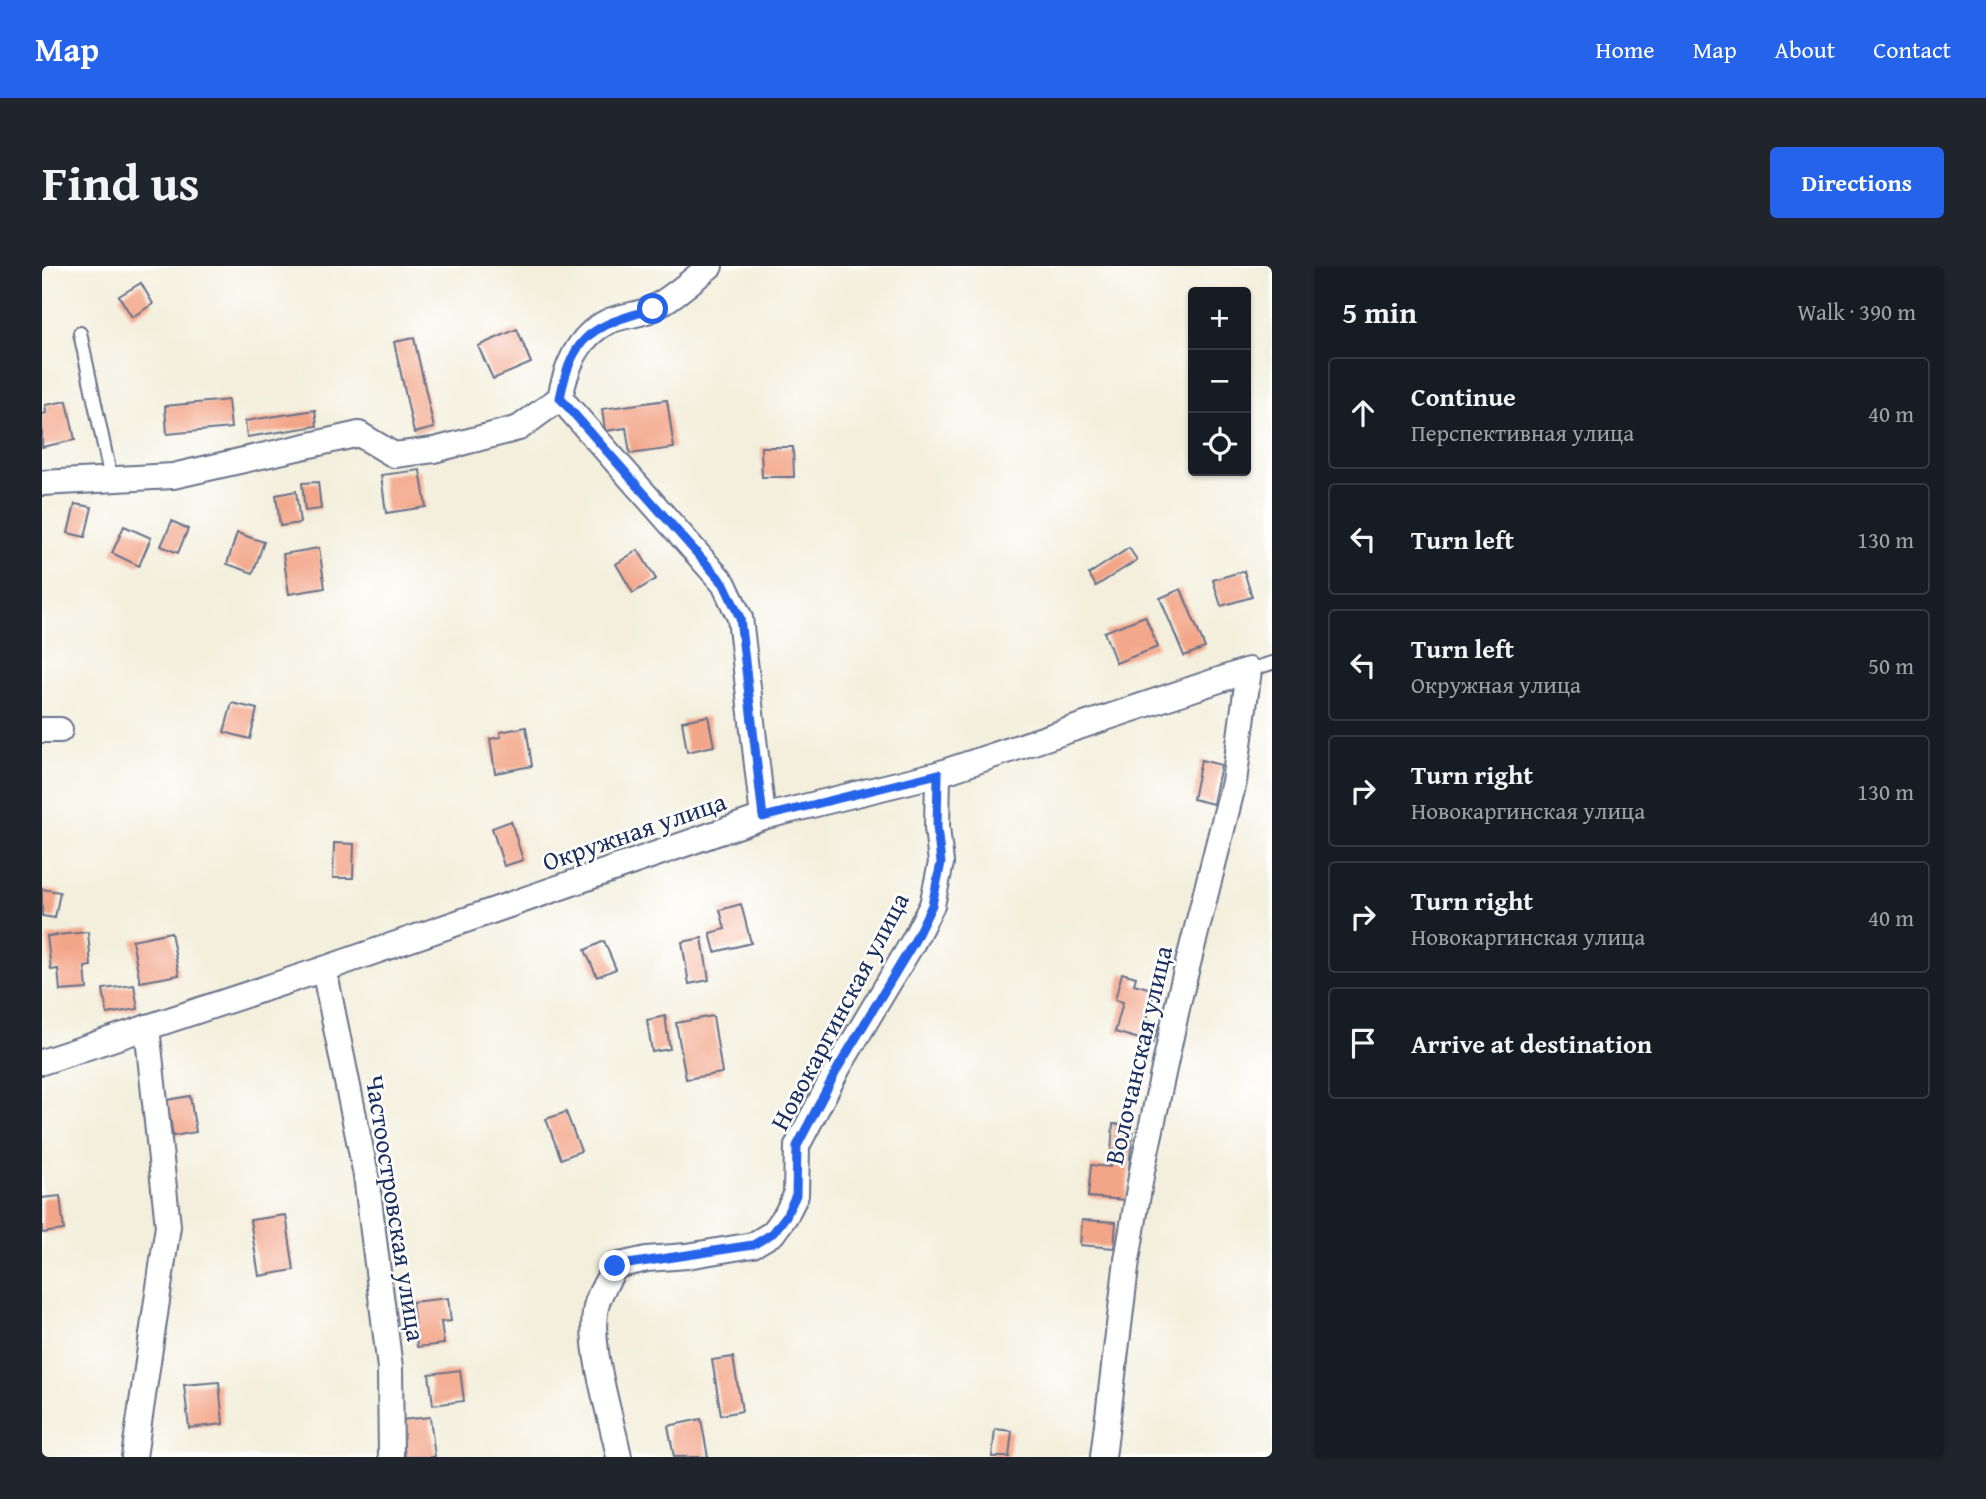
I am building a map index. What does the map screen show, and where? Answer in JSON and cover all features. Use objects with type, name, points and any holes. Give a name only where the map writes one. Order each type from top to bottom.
[{"type":"street","points":[[42,484],[173,476],[359,434],[394,455],[434,450],[519,428],[560,398],[564,376],[574,352],[587,337],[606,323],[653,309],[710,266]]},
{"type":"street","points":[[560,398],[724,584],[740,618],[763,817]]},
{"type":"street","name":"Окружная улица","points":[[42,1062],[324,969],[763,817],[938,774],[1260,666]]},
{"type":"street","name":"Волочанская улица","points":[[1103,1457],[1127,1260],[1142,1171],[1179,999],[1234,782],[1260,666]]},
{"type":"street","name":"Новокаргинская улица","points":[[619,1457],[603,1395],[595,1328],[597,1302],[615,1266],[753,1245],[773,1233],[786,1216],[796,1195],[797,1146],[839,1066],[914,942],[932,905],[941,863],[937,827],[938,774]]},
{"type":"street","name":"Частоостровская улица","points":[[324,969],[366,1175],[390,1368],[391,1457]]},
{"type":"street","points":[[134,1457],[169,1226],[147,1027]]},
{"type":"lane","points":[[80,333],[111,479]]},
{"type":"building","points":[[141,283],[153,304],[132,317],[119,296]]},
{"type":"building","points":[[517,329],[531,363],[493,379],[478,346]]},
{"type":"building","points":[[414,338],[434,428],[414,433],[394,342]]},
{"type":"building","points":[[228,400],[231,428],[167,434],[165,406]]},
{"type":"building","points":[[667,400],[674,448],[630,454],[626,428],[605,431],[602,409]]},
{"type":"building","points":[[67,401],[75,440],[42,447],[42,414],[46,413],[45,405]]},
{"type":"building","points":[[315,410],[317,426],[247,437],[245,421]]},
{"type":"building","points":[[761,447],[793,447],[794,477],[762,477]]},
{"type":"building","points":[[420,470],[426,507],[386,513],[381,475]]},
{"type":"building","points":[[318,482],[321,509],[305,511],[302,483]]},
{"type":"building","points":[[296,491],[300,523],[280,526],[276,495]]},
{"type":"building","points":[[75,504],[92,507],[85,537],[68,533]]},
{"type":"building","points":[[172,521],[188,529],[178,553],[161,546]]},
{"type":"building","points":[[124,526],[151,538],[139,566],[112,553]]},
{"type":"building","points":[[237,533],[264,542],[253,573],[227,564]]},
{"type":"building","points":[[319,548],[325,588],[289,594],[283,554]]},
{"type":"building","points":[[1129,548],[1137,560],[1096,586],[1089,574]]},
{"type":"building","points":[[638,550],[656,579],[633,593],[616,564]]},
{"type":"building","points":[[1244,571],[1252,597],[1221,606],[1213,580]]},
{"type":"building","points":[[1181,589],[1205,648],[1184,656],[1160,598]]},
{"type":"building","points":[[1145,616],[1158,647],[1116,663],[1104,632]]},
{"type":"building","points":[[232,703],[257,709],[250,739],[224,732]]},
{"type":"building","points":[[708,716],[714,746],[687,752],[682,721]]},
{"type":"building","points":[[526,727],[532,766],[495,773],[490,739],[501,737],[500,732]]},
{"type":"building","points":[[1201,760],[1221,765],[1213,804],[1193,799]]},
{"type":"building","points":[[511,821],[523,860],[504,866],[492,828]]},
{"type":"building","points":[[334,843],[354,844],[353,878],[333,878]]},
{"type":"building","points":[[42,889],[60,892],[55,918],[42,916]]},
{"type":"building","points":[[741,904],[751,943],[715,952],[710,933],[725,929],[720,910]]},
{"type":"building","points":[[88,932],[91,966],[85,967],[87,989],[60,991],[58,969],[51,970],[47,936]]},
{"type":"building","points":[[171,932],[179,975],[140,982],[132,940]]},
{"type":"building","points":[[702,938],[709,980],[689,984],[682,942]]},
{"type":"building","points":[[604,941],[616,969],[597,977],[585,950]]},
{"type":"building","points":[[1122,973],[1136,977],[1134,984],[1155,990],[1146,1020],[1159,1024],[1153,1043],[1115,1032],[1123,1002],[1115,1000]]},
{"type":"building","points":[[134,985],[138,1009],[107,1014],[103,989]]},
{"type":"building","points":[[665,1016],[670,1049],[652,1052],[647,1020]]},
{"type":"building","points":[[713,1016],[722,1073],[686,1079],[676,1023]]},
{"type":"building","points":[[190,1096],[196,1132],[173,1136],[167,1100]]},
{"type":"building","points":[[566,1112],[581,1151],[561,1159],[546,1119]]},
{"type":"building","points":[[1113,1124],[1133,1125],[1126,1200],[1088,1197],[1091,1165],[1110,1167]]},
{"type":"building","points":[[60,1196],[64,1230],[42,1233],[42,1198]]},
{"type":"building","points":[[286,1215],[294,1270],[259,1276],[250,1220]]},
{"type":"building","points":[[1082,1220],[1116,1222],[1114,1248],[1080,1245]]},
{"type":"building","points":[[448,1298],[451,1321],[441,1322],[444,1344],[417,1347],[412,1302]]},
{"type":"building","points":[[733,1357],[742,1411],[721,1415],[712,1360]]},
{"type":"building","points":[[460,1370],[464,1401],[433,1405],[429,1374]]},
{"type":"building","points":[[219,1382],[223,1424],[189,1428],[184,1385]]},
{"type":"building","points":[[430,1417],[435,1457],[405,1457],[401,1420]]},
{"type":"building","points":[[701,1419],[708,1457],[674,1457],[668,1426]]},
{"type":"building","points":[[995,1429],[1012,1431],[1009,1457],[992,1457]]},
{"type":"route","points":[[615,1266],[647,1259],[687,1256],[753,1245],[773,1233],[786,1216],[796,1195],[797,1146],[878,998],[914,942],[932,905],[941,863],[937,827],[938,774],[763,817],[740,618],[724,584],[560,398],[564,376],[574,352],[587,337],[606,323],[653,309]]}]
